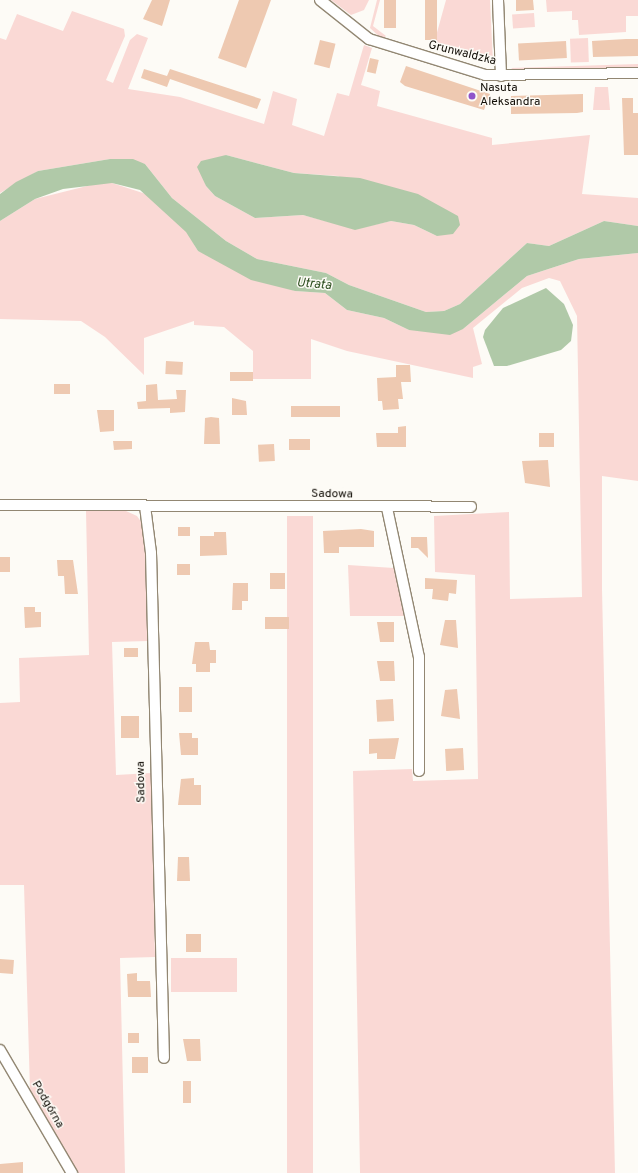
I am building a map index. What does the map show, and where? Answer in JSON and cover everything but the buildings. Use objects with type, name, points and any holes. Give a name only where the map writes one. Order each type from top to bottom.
[{"type":"street","name":"Grunwaldzka","points":[[320,0],[369,39],[468,71],[501,76],[638,73]]},
{"type":"street","points":[[498,0],[501,76]]},
{"type":"street","name":"Sadowa","points":[[0,505],[386,508],[471,507]]},
{"type":"street","name":"Sadowa","points":[[145,506],[151,553],[164,1058]]},
{"type":"street","points":[[386,508],[419,657],[419,771]]},
{"type":"street","name":"Podgórna","points":[[0,1050],[72,1173]]},
{"type":"shaded area","points":[[331,0],[369,0],[364,10],[351,15]]},
{"type":"shaded area","points":[[377,0],[380,0],[373,26],[386,36],[382,39],[370,28]]},
{"type":"shaded area","points":[[446,0],[490,0],[493,63],[433,47]]},
{"type":"shaded area","points":[[546,0],[638,0],[638,16],[626,16],[626,32],[579,35],[578,20],[572,20],[572,11],[547,12]]},
{"type":"shaded area","points":[[72,11],[124,29],[125,36],[106,80],[113,83],[130,40],[137,34],[148,38],[128,89],[180,97],[264,124],[273,91],[297,99],[292,125],[324,136],[337,93],[349,96],[364,45],[372,48],[361,85],[380,91],[377,106],[492,138],[492,145],[590,135],[582,194],[638,198],[638,226],[604,221],[549,246],[527,243],[460,304],[444,311],[426,312],[349,285],[326,273],[257,259],[226,241],[172,198],[145,164],[110,159],[38,171],[0,193],[0,38],[6,40],[17,14],[63,31]],"holes":[[[226,155],[294,173],[338,176],[437,236],[414,225],[391,221],[355,229],[303,215],[255,218],[215,196],[206,186],[203,175]]]},
{"type":"shaded area","points":[[534,13],[535,27],[513,29],[512,15]]},
{"type":"shaded area","points":[[588,38],[589,62],[571,63],[570,39]]},
{"type":"shaded area","points":[[638,64],[638,67],[517,72],[511,68]]},
{"type":"shaded area","points":[[595,87],[608,87],[610,110],[593,110]]},
{"type":"shaded area","points":[[99,183],[112,183],[149,195],[187,232],[198,251],[295,291],[325,293],[347,310],[384,318],[409,330],[463,329],[527,276],[579,259],[638,253],[638,481],[602,476],[602,589],[615,1173],[360,1173],[353,771],[412,769],[413,781],[478,779],[475,575],[435,572],[434,516],[509,512],[510,599],[582,597],[577,316],[560,281],[549,278],[522,288],[473,328],[482,364],[473,367],[473,378],[347,351],[311,339],[311,379],[253,379],[253,351],[224,327],[194,325],[194,321],[144,338],[144,375],[105,337],[81,321],[0,319],[0,221],[35,199]]},
{"type":"shaded area","points":[[86,511],[126,511],[137,516],[146,529],[148,641],[112,642],[116,775],[151,773],[155,957],[120,958],[125,1173],[77,1173],[30,1091],[24,885],[0,885],[0,703],[20,702],[19,658],[89,655]]},
{"type":"shaded area","points":[[287,516],[313,516],[313,1173],[287,1173]]},
{"type":"shaded area","points":[[348,565],[394,568],[404,616],[350,616]]},
{"type":"shaded area","points":[[171,958],[237,958],[237,992],[171,992]]},
{"type":"water","points":[[226,155],[294,173],[360,178],[418,194],[458,216],[460,225],[453,234],[437,236],[414,225],[391,221],[355,230],[303,215],[255,218],[215,196],[206,186],[197,167],[201,161]]},
{"type":"water","name":"Utrata","points":[[110,159],[133,159],[145,164],[172,198],[226,241],[257,259],[326,273],[349,285],[426,312],[444,311],[460,304],[527,243],[549,246],[604,221],[638,226],[638,253],[579,259],[527,276],[463,329],[450,335],[409,330],[384,318],[347,310],[325,293],[295,291],[251,280],[198,251],[186,232],[140,190],[112,183],[63,189],[35,199],[0,221],[0,194],[16,182],[38,171]]},
{"type":"water","points":[[546,288],[564,304],[573,325],[571,341],[561,350],[507,366],[494,366],[483,337],[485,330],[503,308]]},
{"type":"place","name":"Nasuta Aleksandra","points":[[472,96]]}]
